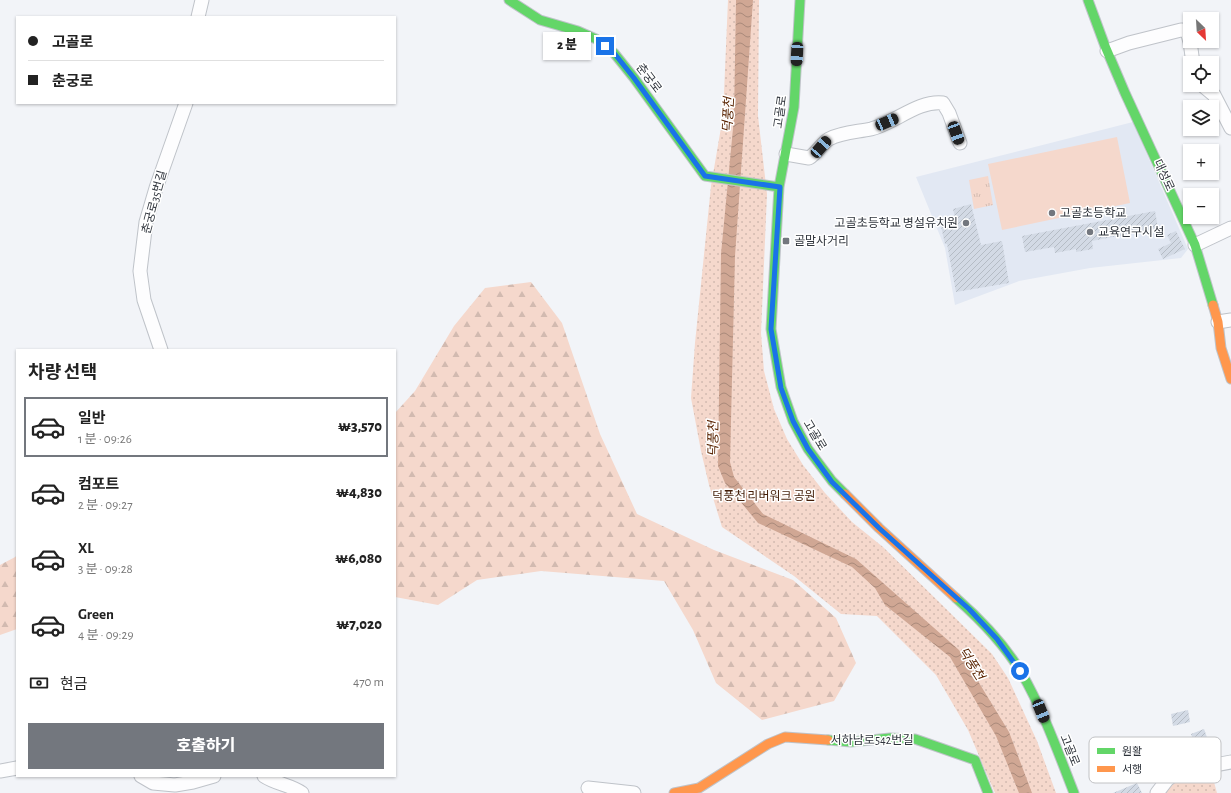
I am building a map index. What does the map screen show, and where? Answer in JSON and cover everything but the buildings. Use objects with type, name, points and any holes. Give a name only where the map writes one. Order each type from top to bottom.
[{"type":"street","points":[[198,16],[202,0]]},
{"type":"street","name":"춘궁로","points":[[509,0],[540,20],[578,31],[596,39],[614,53],[634,78],[705,176],[780,187]]},
{"type":"street","name":"고골로","points":[[800,0],[794,107],[780,187],[771,329],[781,388],[793,421],[808,449],[832,482],[879,528],[969,609],[997,639],[1020,671],[1041,711],[1074,793]]},
{"type":"street","name":"대성로","points":[[1088,0],[1107,51],[1195,245],[1225,321],[1221,348],[1231,379]]},
{"type":"street","points":[[1107,51],[1181,30],[1187,31],[1192,56]]},
{"type":"street","points":[[1210,92],[1214,95],[1231,128]]},
{"type":"street","points":[[786,154],[809,158],[828,139],[844,134],[872,129],[925,105],[936,102],[943,103],[949,113],[960,143]]},
{"type":"street","name":"춘궁로35번길","points":[[161,349],[144,300],[140,271],[146,222],[156,188],[186,104]]},
{"type":"street","points":[[1195,245],[1231,228]]},
{"type":"street","name":"서하남로542번길","points":[[674,793],[699,788],[768,744],[785,737],[851,742],[890,738],[915,739],[975,760],[988,793]]},
{"type":"street","points":[[1221,764],[1231,762]]},
{"type":"street","points":[[0,771],[16,768]]},
{"type":"street","points":[[143,777],[153,783],[175,785],[210,777]]},
{"type":"street","points":[[266,777],[296,788],[302,793]]},
{"type":"street","points":[[1157,793],[1165,783]]},
{"type":"street","points":[[588,788],[634,793]]},
{"type":"shaded area","name":"고골초등학교","points":[[1133,122],[1188,249],[1181,258],[1090,268],[1019,281],[955,305],[945,248],[916,177]]},
{"type":"green space","name":"덕풍천 리버워크 공원","points":[[728,0],[759,0],[758,116],[767,194],[761,333],[764,371],[774,409],[787,439],[803,465],[825,493],[852,522],[883,547],[992,654],[1008,678],[1037,741],[1056,793],[995,793],[968,730],[936,675],[877,616],[841,614],[794,576],[722,527],[709,485],[691,398],[711,186],[723,116]]},
{"type":"green space","points":[[1117,137],[1130,203],[1002,230],[988,164]]},
{"type":"green space","points":[[988,176],[993,205],[974,209],[969,180]]},
{"type":"green space","points":[[531,282],[562,323],[600,434],[637,514],[714,550],[793,580],[836,618],[856,663],[834,701],[762,720],[716,683],[693,630],[664,581],[541,571],[477,580],[438,605],[396,597],[396,412],[415,391],[454,326],[485,288]]},
{"type":"green space","points":[[16,557],[16,629],[0,635],[0,565]]},
{"type":"green space","points":[[1173,783],[1214,783],[1217,793],[1163,793]]},
{"type":"water","points":[[736,0],[753,0],[735,256],[730,462],[734,477],[763,514],[856,559],[959,650],[1009,732],[1032,793],[1019,793],[996,736],[950,657],[885,605],[875,588],[852,567],[758,523],[725,483],[718,466],[721,254],[734,118]]},
{"type":"traffic: fast","points":[[509,0],[540,20],[578,31],[596,39],[614,53],[634,78],[705,176],[779,187]]},
{"type":"traffic: fast","points":[[800,0],[794,107],[779,187],[771,329],[781,387],[793,421],[808,449],[832,481],[845,494]]},
{"type":"traffic: fast","points":[[1088,0],[1105,46],[1125,93],[1195,245],[1213,305]]},
{"type":"traffic: fast","points":[[956,598],[991,632],[1021,672],[1043,716],[1074,793]]},
{"type":"traffic: fast","points":[[828,740],[851,742],[890,738],[915,739],[975,760],[988,793]]},
{"type":"traffic: slow","points":[[1213,305],[1218,322],[1221,348],[1231,379]]},
{"type":"traffic: slow","points":[[845,494],[879,528],[956,598]]},
{"type":"traffic: slow","points":[[674,793],[699,788],[768,744],[785,737],[828,740]]},
{"type":"place","name":"고골초등학교","points":[[1052,213]]},
{"type":"place","name":"고골초등학교 병설유치원","points":[[966,223]]},
{"type":"place","name":"교육연구시설","points":[[1090,232]]},
{"type":"place","name":"골말사거리","points":[[786,241]]},
{"type":"route","points":[[605,46],[614,53],[634,78],[705,176],[780,187],[771,329],[781,388],[793,421],[808,449],[832,482],[879,528],[969,609],[997,639],[1020,671]]},
{"type":"water label","name":"덕풍천","points":[[729,115]]},
{"type":"water label","name":"덕풍천","points":[[714,439]]},
{"type":"water label","name":"덕풍천","points":[[971,664]]}]
